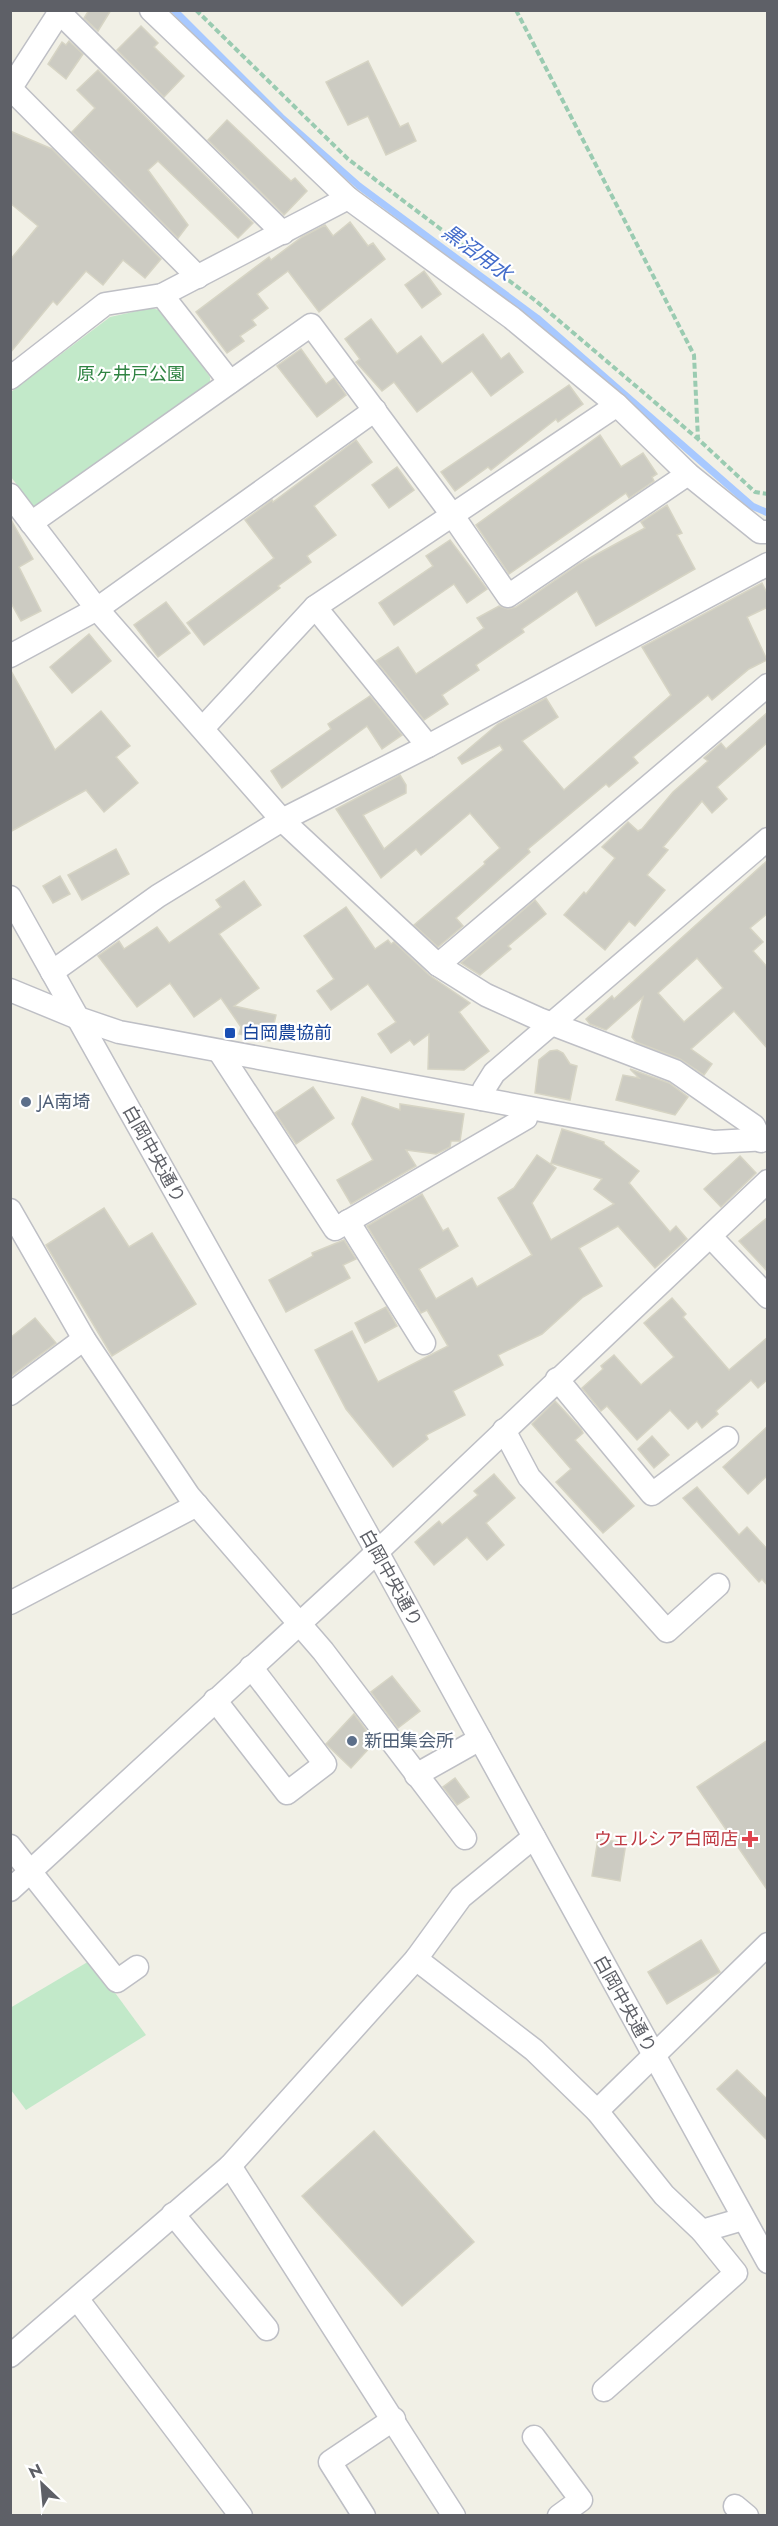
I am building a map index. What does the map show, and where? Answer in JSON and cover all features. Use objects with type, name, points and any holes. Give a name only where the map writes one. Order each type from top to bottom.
[{"type":"street","points":[[152,10],[348,198],[512,318],[617,405],[688,474],[760,532],[768,532]]},
{"type":"street","points":[[198,277],[11,89],[60,11],[283,233]]},
{"type":"street","points":[[10,378],[105,304],[162,295],[348,198]]},
{"type":"street","points":[[162,295],[230,382]]},
{"type":"street","points":[[31,522],[311,325],[453,516],[507,596],[688,474]]},
{"type":"street","points":[[203,728],[315,607],[617,405]]},
{"type":"street","points":[[10,656],[97,609],[375,410]]},
{"type":"street","points":[[10,495],[97,609],[282,820],[438,965],[486,994],[551,1025],[675,1071],[754,1126],[764,1140]]},
{"type":"street","points":[[52,972],[158,896],[282,820],[428,746],[768,564]]},
{"type":"street","points":[[315,607],[428,746]]},
{"type":"street","points":[[438,965],[768,685]]},
{"type":"street","points":[[482,1099],[484,1089],[495,1073],[768,839]]},
{"type":"street","name":"白岡中央通り","points":[[10,897],[377,1552],[768,2262]]},
{"type":"street","points":[[15,999],[119,1032],[219,1051],[714,1142],[764,1140]]},
{"type":"street","points":[[219,1051],[335,1229],[526,1118],[528,1109]]},
{"type":"street","points":[[10,1890],[377,1552],[557,1379],[711,1237],[768,1180]]},
{"type":"street","points":[[10,1210],[84,1340],[197,1505],[300,1624],[465,1838]]},
{"type":"street","points":[[348,1221],[424,1342]]},
{"type":"street","points":[[711,1237],[768,1297]]},
{"type":"street","points":[[10,1394],[84,1340]]},
{"type":"street","points":[[557,1379],[652,1494],[727,1438]]},
{"type":"street","points":[[504,1430],[529,1477],[667,1631],[718,1586]]},
{"type":"street","points":[[10,1603],[197,1505]]},
{"type":"street","points":[[216,1700],[287,1793],[325,1764],[251,1667]]},
{"type":"street","points":[[416,1775],[480,1739]]},
{"type":"street","points":[[10,2356],[78,2300],[230,2166],[416,1959],[461,1897],[534,1837]]},
{"type":"street","points":[[10,1846],[117,1981],[137,1967]]},
{"type":"street","points":[[597,2111],[768,1944]]},
{"type":"street","points":[[416,1959],[534,2050],[597,2111],[664,2195],[702,2231],[736,2273],[604,2390]]},
{"type":"street","points":[[230,2166],[454,2516]]},
{"type":"street","points":[[173,2214],[267,2329]]},
{"type":"street","points":[[702,2231],[743,2219]]},
{"type":"street","points":[[78,2300],[241,2516]]},
{"type":"street","points":[[364,2516],[330,2462],[394,2419]]},
{"type":"street","points":[[534,2437],[581,2500],[559,2516]]},
{"type":"path","points":[[196,10],[348,159],[536,301],[698,439],[755,492],[768,494]]},
{"type":"path","points":[[516,10],[694,355],[698,439]]},
{"type":"green space","name":"原ヶ井戸公園","points":[[151,308],[163,311],[210,377],[210,390],[44,506],[34,507],[11,477],[11,392],[110,317]]},
{"type":"green space","points":[[91,1960],[146,2035],[26,2110],[11,2090],[10,2008]]},
{"type":"building","points":[[89,10],[111,10],[98,31],[84,18]]},
{"type":"building","points":[[141,26],[158,43],[154,47],[184,76],[164,97],[117,50]]},
{"type":"building","points":[[69,41],[83,54],[66,79],[48,64],[62,42],[66,45]]},
{"type":"building","points":[[368,61],[400,127],[408,123],[416,141],[386,155],[368,116],[348,125],[326,82]]},
{"type":"building","points":[[98,70],[253,223],[238,238],[158,161],[148,170],[188,225],[178,238],[72,132],[95,108],[77,90]]},
{"type":"building","points":[[227,120],[291,181],[295,178],[307,191],[284,215],[208,140]]},
{"type":"building","points":[[10,131],[52,149],[161,259],[145,278],[123,260],[103,285],[86,271],[57,305],[53,301],[10,353],[10,260],[38,226],[10,203]]},
{"type":"building","points":[[350,222],[368,246],[373,243],[385,259],[319,312],[288,271],[257,294],[268,308],[252,320],[256,325],[240,336],[244,341],[227,353],[196,312],[269,257],[271,260],[302,237],[325,225],[333,236]]},
{"type":"building","points":[[424,271],[441,294],[422,308],[405,285]]},
{"type":"building","points":[[371,319],[397,354],[421,336],[442,364],[483,334],[501,359],[509,353],[523,372],[491,396],[472,371],[417,412],[394,382],[382,391],[356,362],[360,359],[345,339]]},
{"type":"building","points":[[301,349],[326,384],[334,378],[346,395],[317,417],[277,366]]},
{"type":"building","points":[[569,385],[583,404],[558,422],[556,419],[491,470],[488,467],[455,491],[441,472]]},
{"type":"building","points":[[600,435],[621,467],[643,453],[657,474],[652,477],[654,481],[629,498],[626,493],[509,574],[476,525]]},
{"type":"building","points":[[356,440],[372,462],[314,506],[336,535],[307,556],[311,562],[278,586],[280,588],[204,645],[187,623],[274,558],[245,520]]},
{"type":"building","points":[[397,467],[414,490],[389,508],[372,485]]},
{"type":"building","points":[[667,505],[682,533],[677,535],[695,569],[596,626],[577,591],[522,629],[524,632],[476,665],[479,670],[442,695],[448,704],[424,720],[376,661],[398,647],[416,674],[484,628],[477,618],[499,606],[508,609],[516,607],[579,564],[645,528],[641,522]]},
{"type":"building","points":[[10,518],[33,559],[19,567],[41,611],[21,621],[10,601]]},
{"type":"building","points":[[450,540],[487,589],[467,603],[454,584],[394,625],[379,603],[433,566],[426,556]]},
{"type":"building","points":[[762,583],[768,595],[768,607],[747,617],[767,660],[749,669],[712,700],[708,695],[633,757],[638,763],[609,787],[606,784],[528,849],[530,852],[456,918],[463,926],[438,947],[414,925],[485,864],[484,862],[500,848],[470,813],[421,855],[416,849],[381,878],[336,809],[400,775],[406,785],[406,793],[363,815],[384,849],[503,750],[500,745],[462,764],[458,758],[498,724],[546,698],[558,717],[522,741],[564,790],[671,695],[642,647]]},
{"type":"building","points":[[166,602],[190,633],[158,657],[134,625]]},
{"type":"building","points":[[89,634],[111,661],[72,693],[50,667]]},
{"type":"building","points":[[10,669],[55,750],[101,711],[130,746],[116,757],[138,783],[104,812],[86,790],[10,832]]},
{"type":"building","points":[[370,696],[402,735],[382,749],[367,726],[282,788],[271,771],[331,729],[328,724]]},
{"type":"building","points":[[768,712],[768,742],[717,787],[727,799],[712,813],[702,801],[663,847],[668,850],[647,875],[665,890],[635,926],[629,921],[605,950],[564,915],[584,892],[586,894],[615,858],[602,847],[628,822],[638,831],[642,829],[673,792],[708,761],[704,758],[721,743],[726,749]]},
{"type":"building","points":[[116,849],[129,874],[82,900],[68,875]]},
{"type":"building","points":[[768,860],[768,913],[750,928],[763,942],[753,951],[768,968],[768,1049],[734,1011],[691,1049],[712,1064],[704,1075],[680,1059],[636,1042],[632,1037],[643,997],[606,1030],[590,1024],[586,1019],[612,996],[614,999]],"holes":[[[697,958],[723,988],[684,1022],[658,993]]]},
{"type":"building","points":[[60,876],[70,894],[53,903],[43,886]]},
{"type":"building","points":[[244,881],[261,905],[219,934],[259,988],[234,1006],[276,1015],[270,1041],[239,1034],[241,1027],[221,998],[194,1017],[170,983],[137,1007],[98,956],[119,941],[124,949],[157,927],[169,943],[221,907],[216,900]]},
{"type":"building","points":[[535,900],[546,914],[508,946],[511,949],[480,975],[461,963]]},
{"type":"building","points":[[346,907],[375,949],[388,940],[391,944],[394,942],[429,975],[470,1003],[459,1012],[489,1051],[464,1070],[428,1069],[429,1034],[414,1045],[410,1040],[391,1053],[378,1034],[396,1022],[368,984],[331,1010],[317,991],[334,979],[304,936]]},
{"type":"building","points":[[557,1050],[563,1053],[570,1064],[577,1066],[570,1100],[535,1093],[539,1060],[550,1051]]},
{"type":"building","points":[[630,1069],[669,1083],[688,1097],[675,1115],[616,1100],[623,1075],[639,1078]]},
{"type":"building","points":[[313,1087],[334,1118],[296,1144],[275,1113]]},
{"type":"building","points":[[362,1097],[400,1110],[400,1104],[464,1114],[460,1141],[451,1141],[450,1147],[436,1154],[406,1150],[416,1166],[351,1204],[337,1180],[373,1160],[352,1124]]},
{"type":"building","points":[[562,1129],[604,1142],[639,1171],[629,1183],[670,1232],[676,1226],[687,1239],[655,1268],[618,1226],[579,1248],[602,1286],[583,1297],[542,1334],[498,1355],[503,1365],[453,1391],[465,1415],[426,1435],[428,1439],[393,1467],[346,1409],[315,1350],[352,1331],[378,1382],[448,1346],[427,1310],[421,1313],[367,1226],[422,1194],[443,1231],[448,1228],[458,1246],[419,1269],[436,1299],[472,1278],[477,1287],[532,1255],[498,1198],[514,1188],[537,1155],[556,1168],[532,1203],[551,1240],[614,1204],[594,1189],[602,1179],[551,1163]]},
{"type":"building","points":[[740,1156],[756,1173],[721,1207],[704,1189]]},
{"type":"building","points":[[104,1208],[129,1247],[152,1233],[196,1304],[112,1356],[46,1245]]},
{"type":"building","points":[[768,1217],[768,1272],[739,1241]]},
{"type":"building","points":[[344,1240],[356,1259],[343,1265],[350,1278],[286,1312],[269,1280],[313,1256],[312,1253]]},
{"type":"building","points":[[672,1298],[686,1314],[683,1317],[729,1370],[768,1337],[768,1379],[758,1388],[751,1380],[716,1411],[718,1414],[702,1428],[697,1421],[688,1429],[670,1410],[637,1440],[607,1406],[601,1411],[582,1388],[603,1369],[601,1366],[614,1355],[641,1385],[674,1357],[644,1323]]},
{"type":"building","points":[[386,1307],[397,1326],[365,1343],[355,1323]]},
{"type":"building","points":[[35,1318],[56,1343],[10,1377],[10,1338]]},
{"type":"building","points":[[555,1401],[581,1429],[583,1433],[575,1440],[634,1506],[603,1533],[556,1482],[571,1469],[532,1424]]},
{"type":"building","points":[[768,1426],[768,1475],[748,1494],[723,1467]]},
{"type":"building","points":[[652,1436],[669,1455],[654,1468],[638,1449]]},
{"type":"building","points":[[494,1474],[515,1498],[486,1523],[504,1545],[487,1560],[467,1537],[434,1565],[415,1542],[439,1521],[442,1525],[478,1495],[474,1491]]},
{"type":"building","points":[[697,1487],[739,1535],[747,1527],[768,1550],[768,1586],[762,1579],[759,1582],[683,1498]]},
{"type":"building","points":[[392,1676],[420,1711],[398,1728],[371,1692]]},
{"type":"building","points":[[354,1714],[375,1742],[351,1768],[326,1744]]},
{"type":"building","name":"ウェルシア白岡店","points":[[768,1740],[768,1891],[697,1787]]},
{"type":"building","points":[[455,1778],[469,1797],[457,1805],[443,1787]]},
{"type":"building","points":[[598,1839],[626,1843],[620,1881],[592,1876]]},
{"type":"building","points":[[701,1940],[720,1972],[667,2004],[648,1972]]},
{"type":"building","points":[[737,2070],[768,2100],[768,2141],[717,2089]]},
{"type":"building","points":[[374,2131],[474,2242],[402,2306],[302,2196]]},
{"type":"waterway","name":"黒沼用水","points":[[174,10],[281,117],[359,186],[537,318],[752,506],[768,513]]},
{"type":"place","name":"白岡農協前","points":[[230,1033]]},
{"type":"place","name":"JA南埼","points":[[26,1102]]},
{"type":"place","name":"新田集会所","points":[[352,1741]]},
{"type":"place","name":"ウェルシア白岡店","points":[[750,1839]]}]
